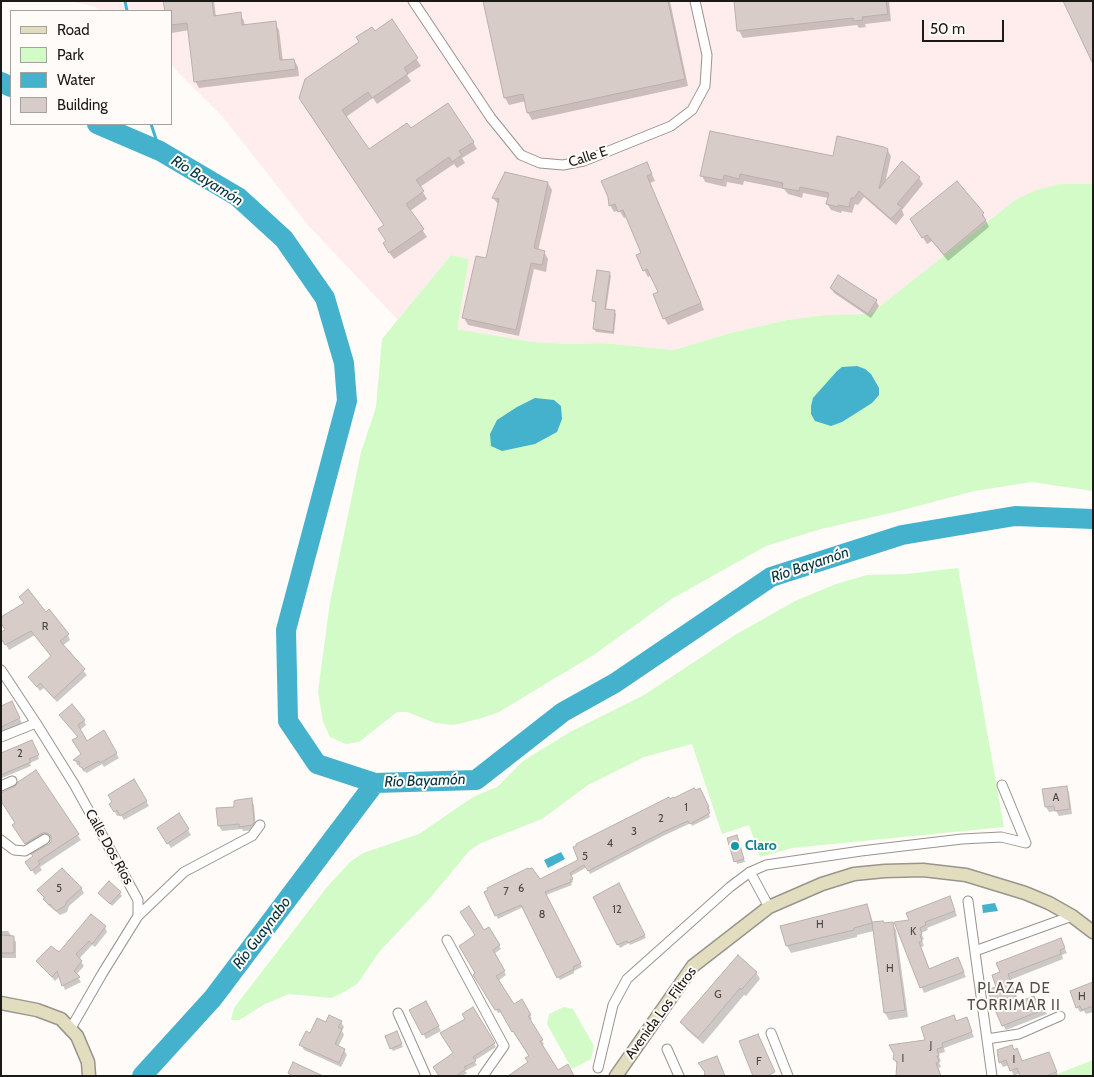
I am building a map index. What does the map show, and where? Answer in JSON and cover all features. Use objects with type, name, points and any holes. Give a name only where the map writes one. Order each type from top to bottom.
[{"type":"main road","name":"Avenida Los Filtros","points":[[616,1076],[693,966],[769,907],[822,884],[854,874],[923,870],[966,875],[1025,893],[1050,903],[1072,916],[1093,932]]},
{"type":"main road","points":[[1,1003],[19,1005],[48,1013],[60,1019],[71,1028],[78,1036],[88,1062],[89,1076]]},
{"type":"street","name":"Calle E","points":[[413,1],[491,118],[521,155],[540,163],[564,165],[584,160],[672,126],[692,110],[705,86],[707,55],[695,1]]},
{"type":"street","name":"Calle Dos Ríos","points":[[1,670],[74,784],[138,900],[138,916]]},
{"type":"street","points":[[1,737],[36,723]]},
{"type":"street","points":[[1,786],[12,780]]},
{"type":"street","points":[[598,1068],[613,1005],[627,980],[730,887],[750,872],[766,865],[962,839],[1001,838],[1026,843],[1002,785]]},
{"type":"street","points":[[71,1028],[138,916],[184,872],[252,836],[260,825]]},
{"type":"street","points":[[1,840],[14,850],[25,851],[45,839]]},
{"type":"street","points":[[750,872],[769,907]]},
{"type":"street","points":[[968,901],[992,1076]]},
{"type":"street","points":[[975,951],[1072,916]]},
{"type":"street","points":[[447,940],[504,1046],[483,1076]]},
{"type":"street","points":[[398,1013],[426,1076]]},
{"type":"street","points":[[987,1039],[1019,1034],[1060,1016]]},
{"type":"street","points":[[771,1033],[788,1076]]},
{"type":"street","points":[[667,1049],[679,1076]]},
{"type":"shaded area","points":[[70,1],[1093,1],[1093,184],[1066,184],[1015,200],[869,315],[826,315],[787,320],[730,333],[674,350],[602,343],[533,342],[456,329],[469,259],[451,255],[398,320],[308,225],[223,117],[172,66],[172,10],[100,10],[95,7]]},
{"type":"green space","points":[[1060,184],[1093,184],[1093,491],[1032,482],[974,491],[821,529],[766,546],[673,598],[595,654],[499,712],[454,725],[435,723],[407,712],[397,712],[359,742],[346,744],[330,737],[323,722],[318,692],[330,602],[361,452],[376,407],[382,339],[451,255],[469,259],[457,329],[533,342],[602,343],[674,350],[730,333],[787,320],[826,315],[870,314],[1015,200],[1036,190]]},
{"type":"green space","points":[[958,568],[1004,827],[792,848],[760,857],[749,825],[722,834],[692,744],[644,757],[588,785],[542,819],[481,843],[469,851],[431,897],[379,952],[358,983],[346,991],[331,998],[289,994],[265,1004],[239,1020],[231,1020],[234,1008],[327,887],[350,862],[363,853],[419,834],[473,797],[497,787],[523,761],[570,732],[644,695],[735,635],[795,601],[836,584],[867,575],[907,574]]},
{"type":"green space","points":[[564,1007],[573,1009],[594,1046],[591,1059],[572,1069],[547,1024],[549,1014]]},
{"type":"green space","points":[[1093,1060],[1093,1076],[1052,1076]]},
{"type":"water","points":[[857,366],[871,374],[879,388],[879,395],[872,403],[842,422],[831,426],[815,421],[811,414],[813,398],[842,367]]},
{"type":"water","points":[[535,398],[554,400],[561,406],[562,419],[557,432],[535,444],[502,451],[491,446],[490,434],[497,420]]},
{"type":"water","points":[[561,852],[565,859],[548,868],[544,860]]},
{"type":"water","points":[[995,903],[998,911],[983,913],[982,905]]},
{"type":"building","points":[[163,1],[212,1],[214,16],[241,12],[242,25],[276,21],[280,60],[294,59],[296,69],[194,82],[187,23],[172,25],[172,10],[165,10]]},
{"type":"building","points":[[483,1],[668,1],[685,79],[527,113],[523,94],[504,98]]},
{"type":"building","points":[[734,1],[886,1],[888,14],[862,17],[863,20],[854,21],[853,18],[737,31]]},
{"type":"building","points":[[1063,1],[1093,1],[1093,64]]},
{"type":"building","points":[[392,19],[418,58],[404,68],[408,74],[372,98],[368,92],[342,110],[369,149],[407,123],[411,128],[448,103],[474,142],[459,151],[462,155],[452,162],[449,157],[416,180],[424,191],[406,204],[424,229],[389,253],[383,243],[386,241],[378,229],[384,225],[299,98],[305,79],[359,42],[356,37],[372,27],[375,31]]},
{"type":"building","points":[[710,131],[833,156],[837,136],[888,149],[879,189],[902,161],[920,177],[897,204],[902,207],[891,219],[859,191],[854,198],[851,198],[849,207],[838,205],[838,207],[826,204],[829,193],[800,187],[799,191],[782,188],[783,183],[740,174],[739,179],[724,175],[723,180],[700,176]]},
{"type":"building","points":[[647,162],[652,174],[647,176],[701,303],[663,319],[653,294],[658,292],[647,269],[643,271],[636,255],[641,253],[623,210],[618,212],[615,204],[609,206],[608,197],[601,181]]},
{"type":"building","points":[[505,172],[548,182],[534,248],[545,251],[542,265],[531,263],[516,330],[462,318],[476,256],[486,258],[499,199],[492,198]]},
{"type":"building","points":[[957,181],[984,213],[982,215],[986,220],[944,255],[927,235],[922,238],[910,219]]},
{"type":"building","points":[[597,270],[610,272],[605,309],[615,310],[613,332],[593,329],[596,302],[592,301]]},
{"type":"building","points":[[838,275],[877,300],[868,314],[830,288]]},
{"type":"building","points":[[28,589],[46,612],[49,609],[69,634],[60,641],[85,669],[54,698],[40,683],[37,687],[28,677],[51,656],[31,631],[5,645],[1,638],[1,632],[5,630],[1,623],[1,617],[24,603],[19,597]]},
{"type":"building","points":[[12,701],[20,718],[1,727],[1,706]]},
{"type":"building","points":[[72,704],[85,720],[78,725],[87,741],[104,730],[117,753],[100,763],[99,761],[84,769],[79,766],[80,762],[73,760],[81,754],[72,740],[78,737],[59,715]]},
{"type":"building","points":[[32,740],[39,755],[29,759],[31,762],[1,775],[1,753]]},
{"type":"building","points":[[36,770],[79,834],[38,861],[40,864],[31,871],[25,862],[33,856],[31,854],[51,842],[51,836],[48,833],[42,833],[25,844],[12,825],[15,823],[1,801],[1,793],[15,786]]},
{"type":"building","points":[[134,779],[147,801],[120,816],[117,810],[114,812],[109,804],[112,802],[108,795]]},
{"type":"building","points":[[1067,786],[1070,809],[1055,811],[1054,806],[1045,807],[1042,789]]},
{"type":"building","points":[[694,788],[696,790],[700,788],[710,813],[690,824],[688,821],[663,832],[588,871],[584,865],[570,873],[573,879],[570,880],[571,882],[545,892],[581,963],[573,967],[574,969],[557,978],[521,905],[495,916],[484,892],[488,890],[487,888],[528,868],[532,868],[540,879],[578,860],[573,847],[576,844],[669,797],[670,799],[674,798]]},
{"type":"building","points":[[252,798],[254,822],[252,825],[239,827],[239,824],[218,826],[216,808],[234,807],[234,801]]},
{"type":"building","points":[[179,813],[189,829],[167,844],[157,828]]},
{"type":"building","name":"Claro","points":[[737,835],[744,859],[734,862],[727,838]]},
{"type":"building","points":[[62,868],[82,888],[67,901],[65,906],[56,911],[43,899],[45,898],[37,890]]},
{"type":"building","points":[[109,881],[121,892],[110,904],[98,893]]},
{"type":"building","points":[[619,883],[645,935],[628,943],[627,941],[617,945],[593,897]]},
{"type":"building","points":[[950,896],[955,911],[925,922],[926,925],[920,928],[922,941],[919,942],[929,969],[958,957],[964,972],[920,988],[894,922],[909,920],[906,913]]},
{"type":"building","points":[[867,904],[872,923],[854,928],[854,930],[786,946],[780,926]]},
{"type":"building","points":[[469,906],[484,930],[489,927],[500,945],[493,950],[505,971],[496,976],[514,1004],[522,999],[531,1015],[528,1016],[543,1040],[540,1041],[558,1070],[568,1064],[574,1076],[508,1076],[528,1062],[525,1058],[529,1056],[499,1009],[495,1010],[473,975],[475,973],[459,946],[475,935],[460,912]]},
{"type":"building","points":[[91,914],[106,926],[92,944],[89,941],[76,954],[82,961],[74,971],[80,977],[62,986],[57,971],[52,977],[36,961],[51,946],[59,952]]},
{"type":"building","points":[[883,921],[884,923],[893,922],[905,1010],[884,1013],[872,922]]},
{"type":"building","points":[[1,935],[14,936],[14,953],[1,953]]},
{"type":"building","points":[[1061,938],[1065,948],[1060,950],[1061,954],[1008,974],[1018,1002],[1034,996],[1036,1000],[1041,998],[1045,1009],[1002,1026],[990,998],[989,989],[996,987],[992,975],[1000,972],[996,963]]},
{"type":"building","points":[[738,955],[757,972],[741,990],[740,988],[698,1038],[680,1022]]},
{"type":"building","points":[[1093,982],[1093,1006],[1082,1010],[1080,1006],[1076,1008],[1070,991]]},
{"type":"building","points":[[426,1001],[439,1026],[422,1035],[409,1010]]},
{"type":"building","points":[[473,1007],[495,1043],[473,1057],[476,1061],[464,1067],[466,1069],[456,1076],[439,1076],[433,1067],[453,1053],[440,1033],[465,1019],[462,1014]]},
{"type":"building","points":[[329,1015],[342,1021],[338,1027],[342,1029],[335,1044],[345,1049],[339,1063],[299,1045],[306,1031],[310,1033],[317,1018],[326,1022]]},
{"type":"building","points":[[954,1015],[956,1021],[967,1017],[972,1032],[942,1043],[943,1047],[937,1049],[939,1062],[936,1063],[941,1076],[896,1076],[897,1062],[893,1059],[894,1054],[889,1045],[925,1040],[921,1027]]},
{"type":"building","points":[[397,1031],[402,1044],[390,1049],[385,1036]]},
{"type":"building","points":[[758,1034],[775,1072],[767,1076],[753,1076],[739,1041]]},
{"type":"building","points":[[1012,1045],[1014,1050],[1017,1048],[1022,1061],[1049,1052],[1057,1072],[1046,1076],[1020,1076],[1017,1068],[1010,1071],[1006,1060],[999,1063],[997,1050]]},
{"type":"building","points":[[717,1056],[725,1076],[704,1076],[705,1072],[698,1063]]},
{"type":"building","points":[[293,1062],[323,1076],[293,1076],[288,1073]]},
{"type":"waterway","points":[[125,1],[127,10]]},
{"type":"waterway","name":"Río Bayamón","points":[[1,82],[10,86]]},
{"type":"waterway","name":"Río Bayamón","points":[[99,125],[160,151],[238,197],[284,239],[325,298],[344,363],[347,401],[286,630],[288,721],[317,764],[375,783],[476,780],[563,712],[615,683],[771,577],[902,535],[1015,516],[1093,519]]},
{"type":"waterway","points":[[151,125],[160,151]]},
{"type":"waterway","name":"Río Guaynabo","points":[[142,1076],[213,998],[375,783]]},
{"type":"place","name":"Claro","points":[[735,846]]},
{"type":"district","name":"PLAZA DE TORRIMAR II","points":[[1014,998]]}]
